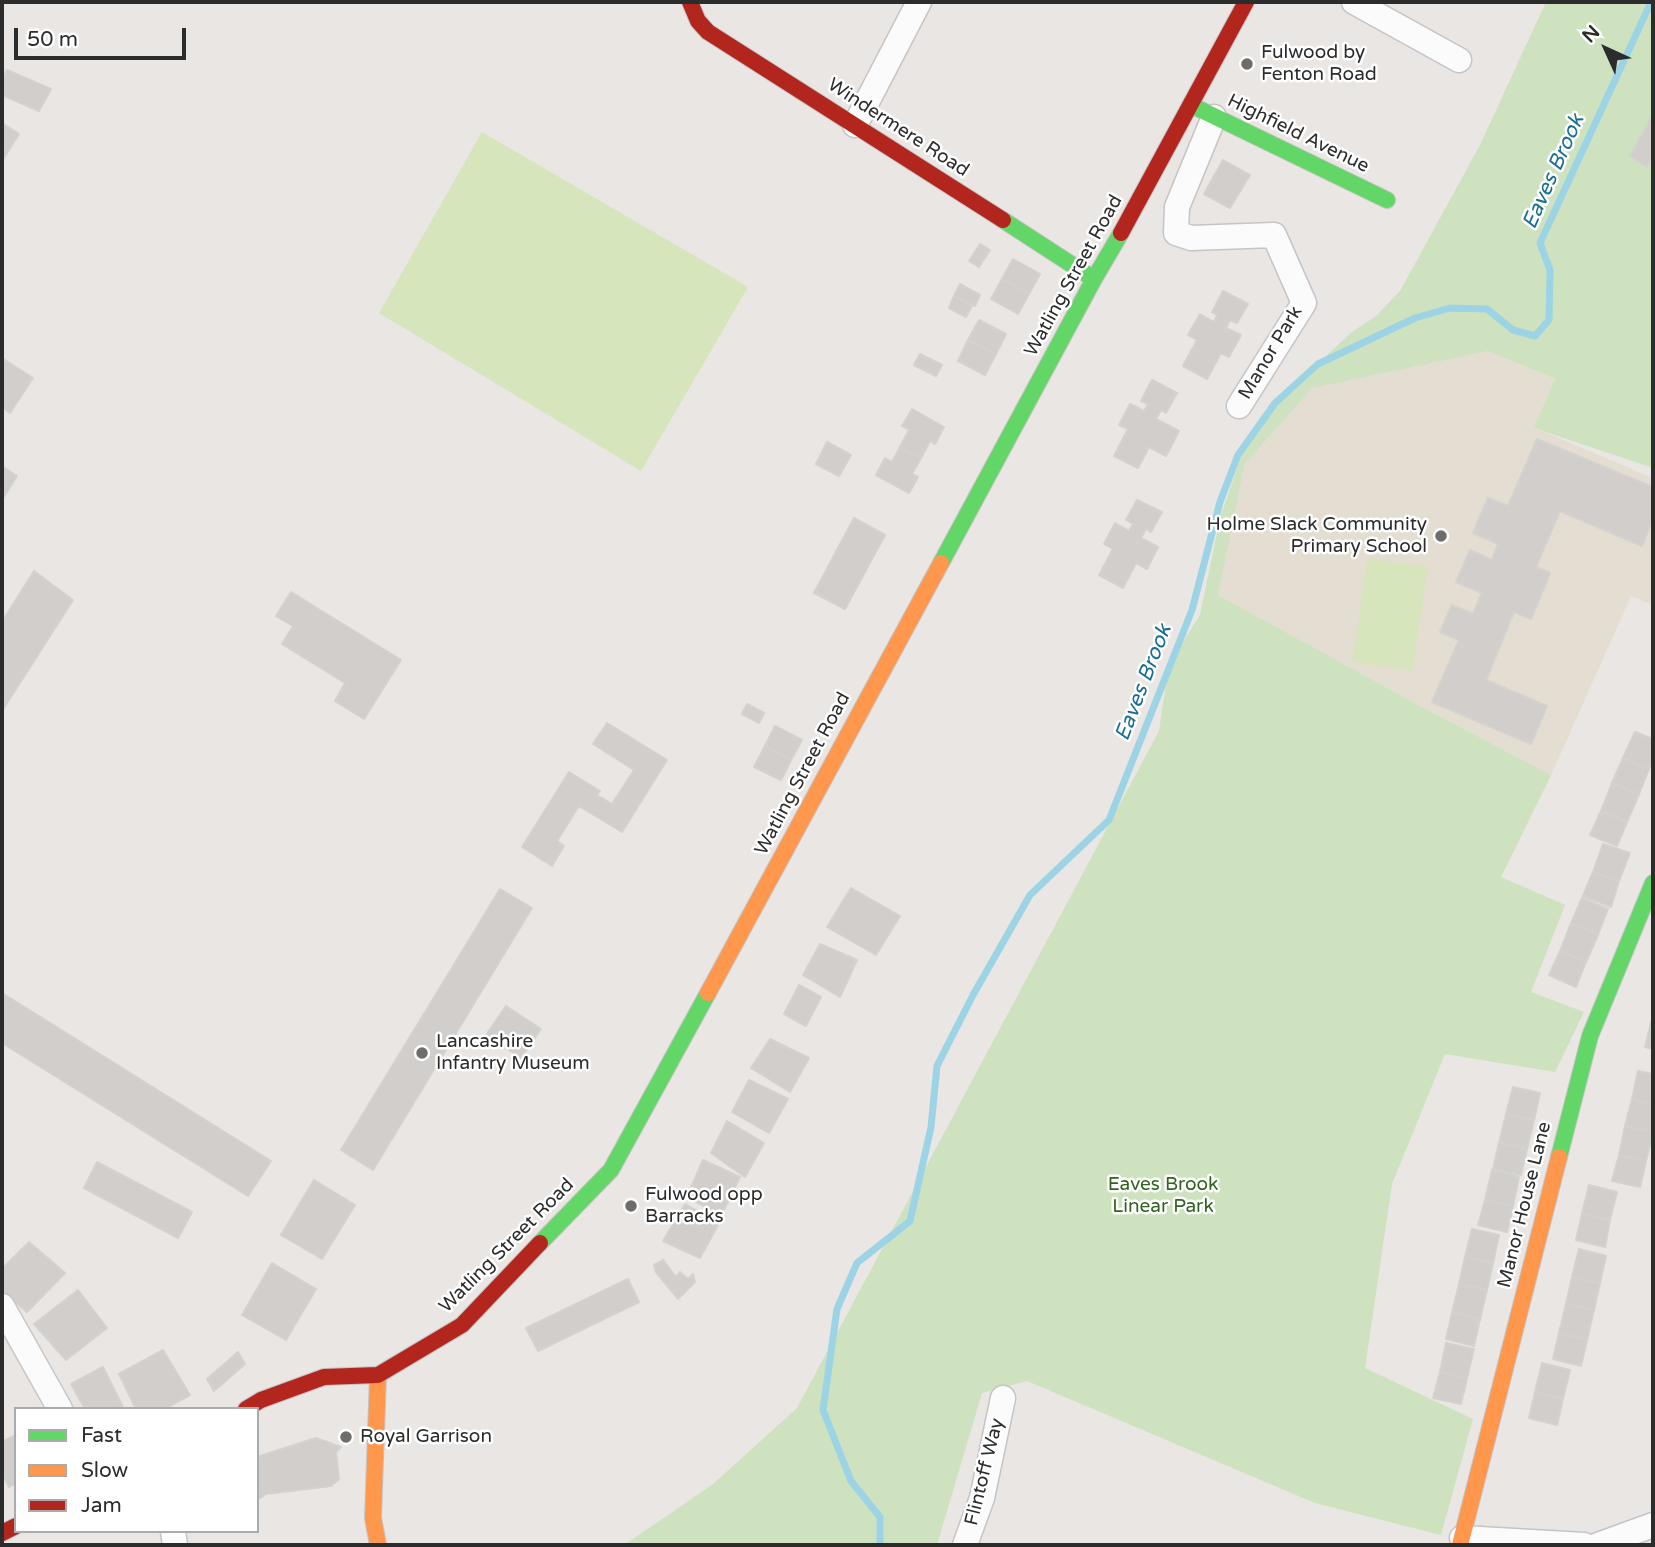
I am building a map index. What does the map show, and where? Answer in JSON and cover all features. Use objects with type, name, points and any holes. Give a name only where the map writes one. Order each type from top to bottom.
[{"type":"main road","name":"Windermere Road","points":[[690,2],[698,21],[708,32],[1094,279]]},
{"type":"main road","name":"Watling Street Road","points":[[249,1407],[261,1400],[324,1377],[378,1375],[462,1325],[611,1170],[1246,2]]},
{"type":"main road","name":"Highfield Avenue","points":[[1191,105],[1387,200]]},
{"type":"main road","name":"Manor House Lane","points":[[1461,1542],[1590,1036],[1653,883]]},
{"type":"main road","points":[[378,1375],[373,1518],[378,1545]]},
{"type":"street","points":[[855,125],[919,2]]},
{"type":"street","points":[[1354,2],[1459,60]]},
{"type":"street","name":"Manor Park","points":[[1214,117],[1177,207],[1176,233],[1191,238],[1273,235],[1304,303],[1239,406]]},
{"type":"street","points":[[2,1306],[59,1407]]},
{"type":"street","name":"Flintoff Way","points":[[965,1545],[982,1498],[1003,1398]]},
{"type":"street","points":[[1598,1545],[1653,1525]]},
{"type":"street","points":[[1461,1542],[1584,1545]]},
{"type":"shaded area","name":"Holme Slack Community Primary School","points":[[1488,351],[1555,379],[1535,428],[1653,478],[1653,605],[1631,596],[1551,775],[1218,595],[1239,475],[1244,465],[1311,388]]},
{"type":"green space","name":"Eaves Brook Linear Park","points":[[1546,2],[1653,2],[1653,468],[1534,428],[1555,379],[1488,351],[1312,388],[1244,465],[1218,595],[1551,775],[1501,877],[1565,905],[1531,992],[1584,1012],[1555,1072],[1445,1054],[1392,1184],[1365,1368],[1473,1419],[1441,1535],[1315,1503],[1027,1381],[982,1393],[937,1545],[624,1545],[712,1485],[797,1408],[1159,731],[1168,670],[1200,615],[1220,518],[1244,448],[1275,403],[1352,332],[1376,316],[1400,291],[1480,145]]},
{"type":"green space","points":[[482,132],[748,287],[641,471],[379,313]]},
{"type":"green space","points":[[1368,558],[1428,567],[1412,671],[1352,662]]},
{"type":"building","points":[[7,70],[51,89],[39,111],[2,95],[2,81]]},
{"type":"building","points":[[1653,114],[1653,155],[1647,167],[1630,156]]},
{"type":"building","points":[[2,123],[19,134],[2,161]]},
{"type":"building","points":[[1223,160],[1250,175],[1230,208],[1204,194]]},
{"type":"building","points":[[980,244],[990,250],[979,267],[969,261]]},
{"type":"building","points":[[1013,259],[1040,274],[1029,294],[1002,279]]},
{"type":"building","points":[[1002,279],[1029,294],[1018,314],[991,299]]},
{"type":"building","points":[[960,284],[980,295],[975,306],[954,296]]},
{"type":"building","points":[[1223,291],[1248,304],[1237,323],[1230,320],[1226,328],[1241,335],[1229,357],[1221,353],[1207,379],[1183,366],[1197,340],[1188,335],[1200,314],[1214,322],[1217,315],[1212,312]]},
{"type":"building","points":[[954,296],[972,306],[966,317],[949,308]]},
{"type":"building","points":[[979,320],[1006,334],[996,354],[968,340]]},
{"type":"building","points":[[968,340],[996,354],[985,375],[958,361]]},
{"type":"building","points":[[920,354],[942,365],[936,376],[914,365]]},
{"type":"building","points":[[2,358],[33,378],[10,413],[2,407]]},
{"type":"building","points":[[1152,380],[1177,393],[1166,413],[1161,410],[1156,419],[1179,431],[1166,456],[1149,447],[1138,468],[1114,456],[1128,429],[1119,425],[1130,404],[1144,411],[1148,404],[1141,401]]},
{"type":"building","points":[[912,409],[944,427],[935,444],[930,441],[921,458],[900,447],[909,430],[902,426]]},
{"type":"building","name":"Holme Slack Community Primary School","points":[[1537,439],[1653,487],[1653,518],[1642,546],[1560,511],[1536,567],[1550,573],[1531,619],[1514,612],[1486,680],[1547,706],[1531,744],[1432,702],[1459,640],[1440,632],[1452,605],[1473,614],[1482,593],[1456,582],[1470,550],[1492,560],[1498,544],[1473,533],[1488,498],[1508,506]]},
{"type":"building","points":[[827,442],[851,455],[839,476],[816,464]]},
{"type":"building","points":[[900,447],[921,458],[912,474],[918,477],[909,493],[876,475],[885,458],[892,462]]},
{"type":"building","points":[[2,466],[17,476],[2,500]]},
{"type":"building","points":[[1137,500],[1162,512],[1151,532],[1146,529],[1141,538],[1158,547],[1147,569],[1136,563],[1123,588],[1099,575],[1113,549],[1104,544],[1115,523],[1129,531],[1133,524],[1126,520]]},
{"type":"building","points":[[854,518],[885,535],[845,609],[814,593]]},
{"type":"building","points":[[34,571],[73,600],[2,711],[2,622]]},
{"type":"building","points":[[291,592],[401,660],[364,719],[335,701],[345,683],[282,644],[293,626],[276,616]]},
{"type":"building","points":[[747,704],[764,713],[759,723],[742,714]]},
{"type":"building","points":[[607,723],[667,760],[622,832],[579,806],[557,841],[564,846],[552,866],[522,847],[569,772],[600,791],[597,795],[612,804],[634,770],[593,744]]},
{"type":"building","points":[[775,726],[802,740],[791,760],[765,746]]},
{"type":"building","points":[[1635,732],[1653,739],[1653,760],[1649,769],[1623,758]]},
{"type":"building","points":[[765,746],[791,760],[781,780],[754,767]]},
{"type":"building","points":[[1623,758],[1649,769],[1639,794],[1612,783]]},
{"type":"building","points":[[1612,783],[1639,794],[1627,822],[1601,811]]},
{"type":"building","points":[[1601,811],[1627,822],[1617,846],[1590,835]]},
{"type":"building","points":[[1603,844],[1630,853],[1619,881],[1593,872]]},
{"type":"building","points":[[1593,872],[1619,881],[1611,907],[1583,896]]},
{"type":"building","points":[[851,888],[900,916],[876,955],[827,927]]},
{"type":"building","points":[[500,889],[532,908],[373,1170],[341,1150]]},
{"type":"building","points":[[1582,898],[1608,909],[1598,935],[1571,923]]},
{"type":"building","points":[[1571,923],[1598,935],[1586,962],[1560,951]]},
{"type":"building","points":[[820,944],[857,960],[840,997],[803,975]]},
{"type":"building","points":[[1560,951],[1586,962],[1576,987],[1549,975]]},
{"type":"building","points":[[799,985],[821,997],[806,1026],[784,1014]]},
{"type":"building","points":[[2,993],[271,1161],[248,1196],[2,1043]]},
{"type":"building","points":[[506,1006],[541,1029],[521,1058],[486,1035]]},
{"type":"building","points":[[1653,1022],[1653,1049],[1645,1047]]},
{"type":"building","points":[[770,1039],[809,1058],[790,1092],[751,1068]]},
{"type":"building","points":[[1638,1071],[1653,1074],[1653,1104],[1632,1099]]},
{"type":"building","points":[[749,1080],[788,1099],[769,1133],[732,1112]]},
{"type":"building","points":[[1513,1087],[1540,1093],[1534,1120],[1506,1114]]},
{"type":"building","points":[[1632,1099],[1653,1104],[1653,1132],[1625,1126]]},
{"type":"building","points":[[1506,1114],[1534,1120],[1527,1149],[1499,1143]]},
{"type":"building","points":[[727,1121],[764,1143],[745,1177],[711,1153]]},
{"type":"building","points":[[1625,1126],[1653,1132],[1646,1161],[1619,1155]]},
{"type":"building","points":[[1499,1143],[1527,1149],[1521,1175],[1493,1169]]},
{"type":"building","points":[[1619,1155],[1646,1161],[1640,1187],[1612,1181]]},
{"type":"building","points":[[703,1160],[740,1177],[721,1216],[687,1197]]},
{"type":"building","points":[[97,1162],[192,1212],[178,1238],[84,1188]]},
{"type":"building","points":[[1492,1170],[1519,1177],[1513,1206],[1485,1200]]},
{"type":"building","points":[[314,1180],[355,1205],[322,1259],[281,1235]]},
{"type":"building","points":[[1589,1185],[1617,1192],[1610,1220],[1582,1214]]},
{"type":"building","points":[[1485,1200],[1513,1206],[1507,1232],[1478,1225]]},
{"type":"building","points":[[685,1204],[719,1223],[700,1258],[663,1241]]},
{"type":"building","points":[[1582,1214],[1610,1220],[1605,1247],[1576,1240]]},
{"type":"building","points":[[1472,1229],[1499,1235],[1493,1263],[1465,1257]]},
{"type":"building","points":[[29,1242],[65,1273],[27,1312],[2,1291],[2,1269]]},
{"type":"building","points":[[1579,1249],[1606,1256],[1600,1283],[1572,1277]]},
{"type":"building","points":[[1465,1257],[1493,1263],[1487,1290],[1459,1284]]},
{"type":"building","points":[[663,1260],[676,1277],[680,1272],[688,1279],[693,1274],[695,1282],[678,1299],[656,1272],[654,1265]]},
{"type":"building","points":[[272,1263],[316,1289],[286,1340],[242,1315]]},
{"type":"building","points":[[1572,1277],[1600,1283],[1594,1310],[1566,1304]]},
{"type":"building","points":[[628,1279],[639,1302],[538,1351],[526,1328]]},
{"type":"building","points":[[1459,1284],[1487,1290],[1480,1319],[1452,1313]]},
{"type":"building","points":[[78,1290],[107,1328],[66,1360],[34,1324]]},
{"type":"building","points":[[1566,1304],[1594,1310],[1587,1340],[1559,1333]]},
{"type":"building","points":[[1452,1313],[1480,1319],[1474,1346],[1446,1339]]},
{"type":"building","points":[[1559,1333],[1587,1340],[1581,1366],[1553,1359]]},
{"type":"building","points":[[1446,1343],[1474,1349],[1467,1378],[1440,1372]]},
{"type":"building","points":[[163,1350],[190,1395],[168,1407],[135,1407],[119,1374]]},
{"type":"building","points":[[238,1352],[245,1364],[214,1391],[207,1379]]},
{"type":"building","points":[[1542,1363],[1570,1370],[1563,1399],[1535,1392]]},
{"type":"building","points":[[103,1367],[123,1407],[84,1407],[71,1384]]},
{"type":"building","points":[[1440,1372],[1467,1378],[1461,1404],[1433,1398]]},
{"type":"building","points":[[1535,1392],[1563,1399],[1557,1425],[1529,1418]]},
{"type":"building","points":[[14,1436],[14,1484],[9,1487],[2,1473],[2,1442]]},
{"type":"building","points":[[316,1438],[341,1447],[336,1452],[339,1479],[331,1486],[266,1494],[259,1499],[259,1456]]},
{"type":"waterway","name":"Eaves Brook","points":[[880,1545],[880,1517],[851,1481],[823,1410],[837,1309],[857,1263],[910,1221],[931,1127],[937,1066],[973,995],[1030,895],[1109,820],[1192,610],[1220,502],[1238,455],[1275,403],[1318,364],[1415,318],[1450,308],[1487,309],[1513,330],[1535,336],[1549,320],[1550,270],[1540,243],[1651,2]]},
{"type":"traffic: fast","points":[[1191,105],[1387,200]]},
{"type":"traffic: fast","points":[[1003,220],[1094,279]]},
{"type":"traffic: fast","points":[[941,563],[1121,233]]},
{"type":"traffic: fast","points":[[1559,1157],[1590,1036],[1653,883]]},
{"type":"traffic: fast","points":[[540,1243],[611,1170],[708,993]]},
{"type":"traffic: slow","points":[[708,993],[941,563]]},
{"type":"traffic: slow","points":[[1460,1545],[1559,1157]]},
{"type":"traffic: slow","points":[[378,1375],[373,1518],[378,1545]]},
{"type":"traffic: jam","points":[[690,2],[698,21],[708,32],[1003,220]]},
{"type":"traffic: jam","points":[[1121,233],[1246,2]]},
{"type":"traffic: jam","points":[[249,1407],[261,1400],[324,1377],[378,1375],[462,1325],[540,1243]]},
{"type":"traffic: jam","points":[[2,1533],[14,1527]]},
{"type":"place","name":"Fulwood by Fenton Road","points":[[1247,64]]},
{"type":"place","name":"Holme Slack Community Primary School","points":[[1441,536]]},
{"type":"place","name":"Lancashire Infantry Museum","points":[[422,1053]]},
{"type":"place","name":"Fulwood opp Barracks","points":[[631,1206]]},
{"type":"place","name":"Royal Garrison","points":[[346,1437]]}]
